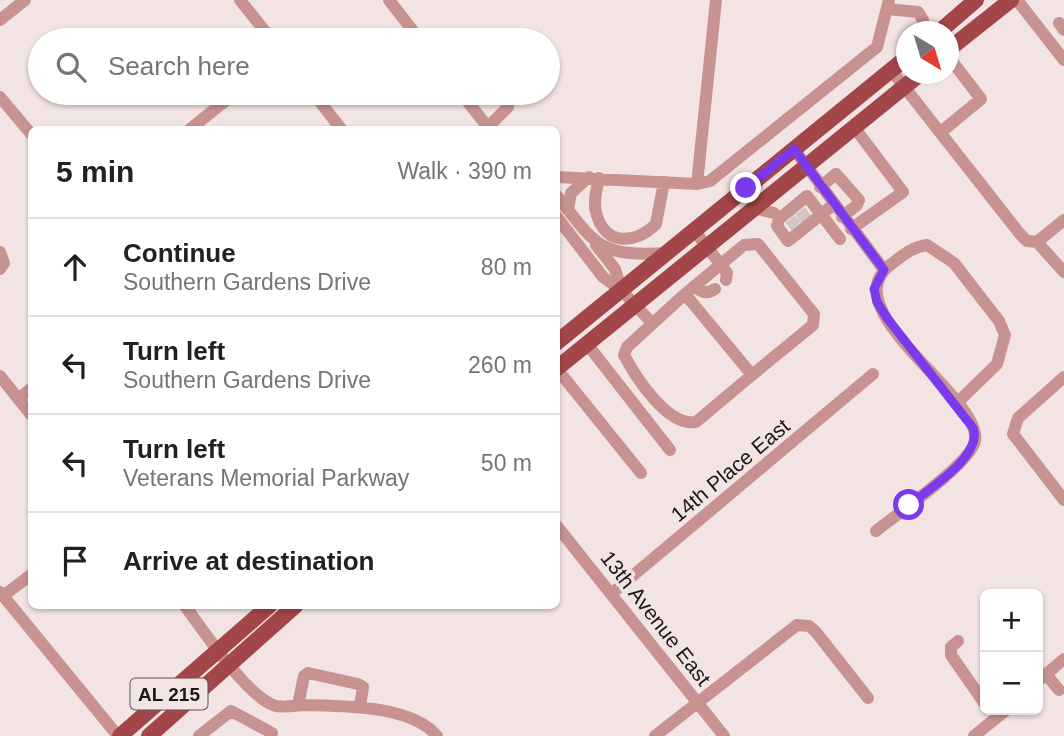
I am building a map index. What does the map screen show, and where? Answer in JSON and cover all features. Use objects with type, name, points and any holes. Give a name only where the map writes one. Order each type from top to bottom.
[{"type":"main road","points":[[952,21],[976,0]]},
{"type":"main road","points":[[959,42],[1014,0]]},
{"type":"main road","points":[[560,340],[896,66]]},
{"type":"main road","points":[[560,366],[907,84]]},
{"type":"main road","name":"AL 215","points":[[119,736],[266,609]]},
{"type":"main road","name":"AL 215","points":[[149,736],[292,609]]},
{"type":"street","points":[[0,20],[25,0]]},
{"type":"street","points":[[240,0],[262,28]]},
{"type":"street","points":[[389,0],[411,28]]},
{"type":"street","points":[[697,184],[716,0]]},
{"type":"street","points":[[1014,0],[1064,60]]},
{"type":"street","points":[[560,178],[594,177],[697,184],[710,181],[877,47],[888,4],[918,12],[923,21]]},
{"type":"street","points":[[891,70],[1020,234],[1027,241],[1037,242],[1064,272]]},
{"type":"street","points":[[941,132],[981,99],[959,70]]},
{"type":"street","points":[[0,97],[28,130]]},
{"type":"street","points":[[193,126],[220,105]]},
{"type":"street","points":[[322,105],[339,126]]},
{"type":"street","points":[[471,105],[488,126]]},
{"type":"street","points":[[492,126],[508,105]]},
{"type":"street","points":[[851,229],[903,192],[854,127]]},
{"type":"street","points":[[794,149],[833,205],[884,270]]},
{"type":"street","points":[[820,187],[836,174],[859,200],[857,205],[842,216]]},
{"type":"street","points":[[594,177],[597,215],[610,234],[621,239],[635,240],[656,224],[664,182]]},
{"type":"street","points":[[562,213],[571,193],[594,177]]},
{"type":"street","points":[[560,186],[572,179]]},
{"type":"street","points":[[771,194],[794,218]]},
{"type":"street","points":[[794,218],[807,196],[840,239]]},
{"type":"street","points":[[754,208],[794,218],[822,214],[833,205]]},
{"type":"street","points":[[562,213],[591,239],[615,269],[621,290]]},
{"type":"street","points":[[562,213],[603,277],[621,290],[652,323]]},
{"type":"street","points":[[1037,242],[1064,220]]},
{"type":"street","points":[[695,230],[727,273],[726,280]]},
{"type":"street","points":[[724,233],[732,256]]},
{"type":"street","points":[[591,239],[617,253],[668,253]]},
{"type":"street","points":[[758,244],[814,314],[813,325],[696,422],[686,424],[672,419],[633,372],[624,355],[627,347],[652,323],[732,256],[744,245],[758,244]]},
{"type":"street","points":[[876,531],[959,464],[974,445],[973,428],[877,302],[874,289],[884,270],[916,247],[927,244],[954,263],[999,321],[1004,335],[997,365],[956,404]]},
{"type":"street","points":[[0,252],[4,263],[0,269]]},
{"type":"street","points":[[690,290],[709,292],[715,289]]},
{"type":"street","points":[[690,290],[752,375]]},
{"type":"street","points":[[587,344],[670,450]]},
{"type":"street","points":[[560,373],[641,473]]},
{"type":"street","name":"14th Place East","points":[[611,594],[873,374]]},
{"type":"street","points":[[0,376],[28,411]]},
{"type":"street","points":[[1064,377],[1018,418],[1013,427],[1013,434],[1064,500]]},
{"type":"street","points":[[18,399],[28,391]]},
{"type":"street","name":"13th Avenue East","points":[[560,530],[724,736]]},
{"type":"street","points":[[28,577],[1,594],[119,736]]},
{"type":"street","points":[[187,609],[230,665],[275,707],[360,706],[419,722],[437,736]]},
{"type":"street","points":[[655,736],[782,633],[803,624],[815,631],[868,698]]},
{"type":"street","points":[[958,640],[951,647],[951,655],[980,697]]},
{"type":"street","points":[[1043,676],[1064,659]]},
{"type":"street","points":[[298,705],[300,688],[308,673],[363,687],[360,706]]},
{"type":"street","points":[[1043,678],[1059,690]]},
{"type":"street","points":[[199,736],[231,711],[272,734],[275,707]]},
{"type":"street","points":[[974,736],[995,715]]},
{"type":"tunnel","points":[[800,211],[806,219]]},
{"type":"tunnel","points":[[790,219],[796,226]]},
{"type":"route","points":[[746,188],[794,149],[884,270],[874,289],[877,302],[887,318],[973,428],[976,435],[974,445],[966,457],[909,505]]}]
